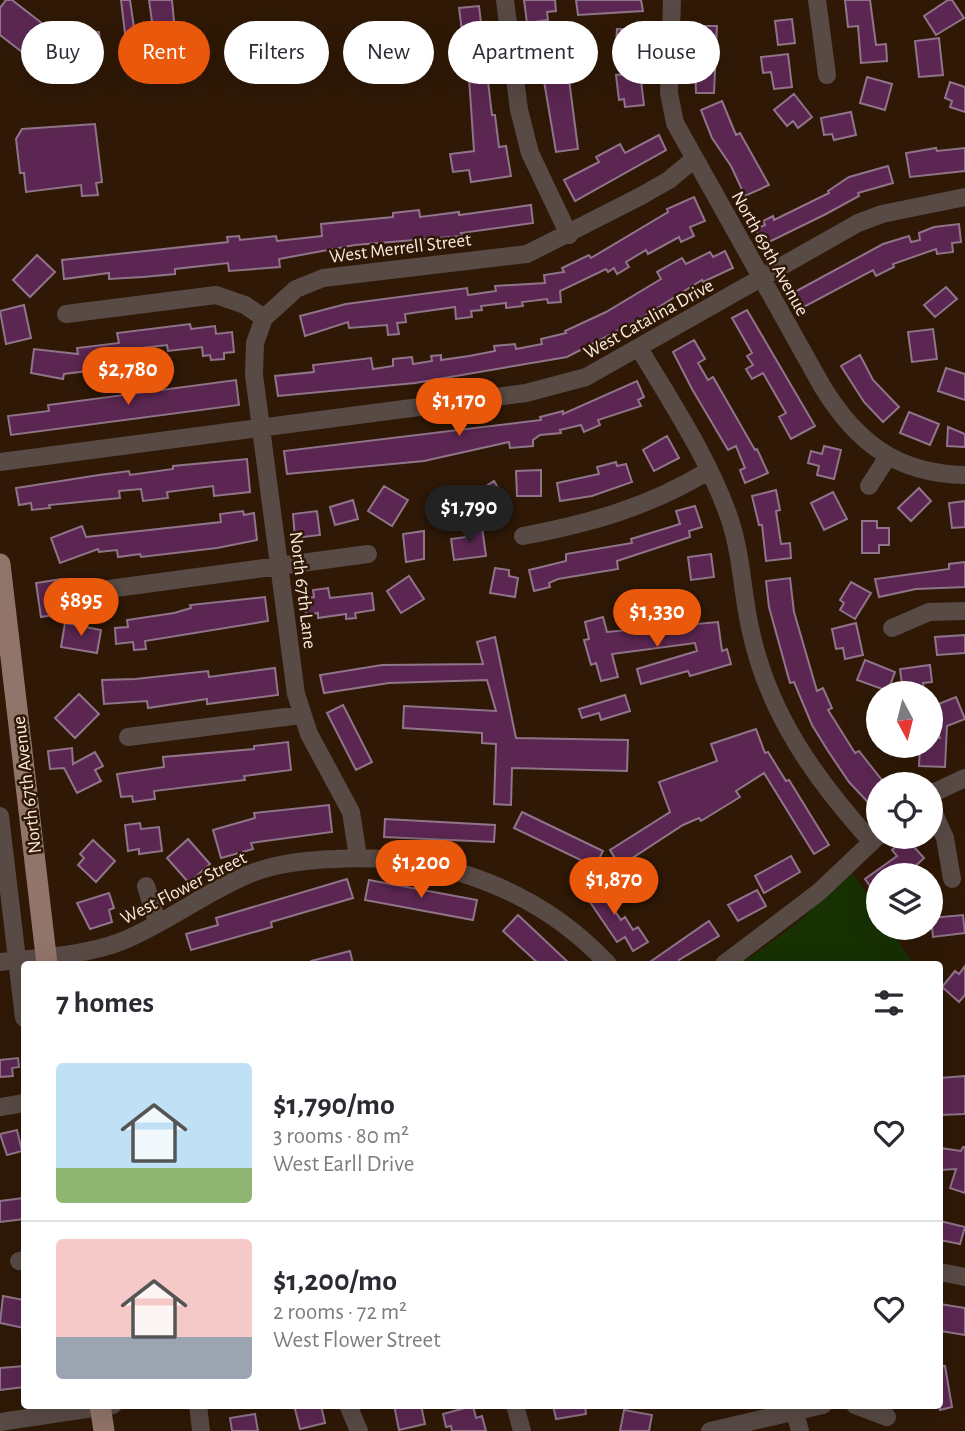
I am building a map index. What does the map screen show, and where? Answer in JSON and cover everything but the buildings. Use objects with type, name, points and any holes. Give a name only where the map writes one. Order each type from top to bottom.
[{"type":"main road","name":"North 67th Avenue","points":[[0,565],[7,676],[47,961]]},
{"type":"main road","points":[[104,1431],[105,1409]]},
{"type":"street","points":[[505,0],[519,110],[530,153],[569,234]]},
{"type":"street","name":"North 69th Avenue","points":[[672,0],[669,93],[675,122],[761,280],[834,406],[864,441],[887,457],[929,471],[965,475]]},
{"type":"street","points":[[817,0],[827,75]]},
{"type":"street","name":"West Merrell Street","points":[[264,318],[296,289],[323,278],[527,254],[669,180],[694,160]]},
{"type":"street","name":"West Catalina Drive","points":[[0,462],[526,393],[586,377],[858,223],[882,214],[965,197]]},
{"type":"street","points":[[66,314],[216,295],[245,305],[264,318]]},
{"type":"street","name":"North 67th Lane","points":[[264,318],[258,331],[254,356],[261,428],[301,715],[351,812],[358,858]]},
{"type":"street","points":[[639,348],[708,471],[734,534],[751,633],[768,689],[788,732],[814,775],[866,830]]},
{"type":"street","points":[[869,485],[887,457]]},
{"type":"street","points":[[523,536],[613,517],[653,502],[708,471]]},
{"type":"street","points":[[101,590],[368,554]]},
{"type":"street","points":[[892,628],[929,612],[965,611]]},
{"type":"street","points":[[128,737],[301,715]]},
{"type":"street","points":[[943,788],[965,778]]},
{"type":"street","name":"North 67th Avenue","points":[[0,819],[9,961],[21,1007]]},
{"type":"street","points":[[943,834],[952,879]]},
{"type":"street","points":[[728,961],[819,892],[866,848]]},
{"type":"street","name":"West Flower Street","points":[[9,961],[47,961],[107,946],[252,873],[281,865],[358,858],[395,859],[453,870],[514,893],[568,927],[605,961]]},
{"type":"street","points":[[146,886],[157,922]]},
{"type":"street","points":[[0,1107],[21,1104]]},
{"type":"street","points":[[943,1273],[965,1277]]},
{"type":"street","points":[[0,1422],[85,1409]]},
{"type":"street","points":[[198,1409],[201,1431]]},
{"type":"street","points":[[350,1409],[359,1431]]},
{"type":"street","points":[[516,1409],[522,1431]]},
{"type":"street","points":[[710,1431],[793,1409],[800,1431]]},
{"type":"street","points":[[866,1409],[887,1417]]},
{"type":"green space","points":[[852,872],[866,893],[866,940],[898,940],[911,961],[745,961],[797,923]]}]
